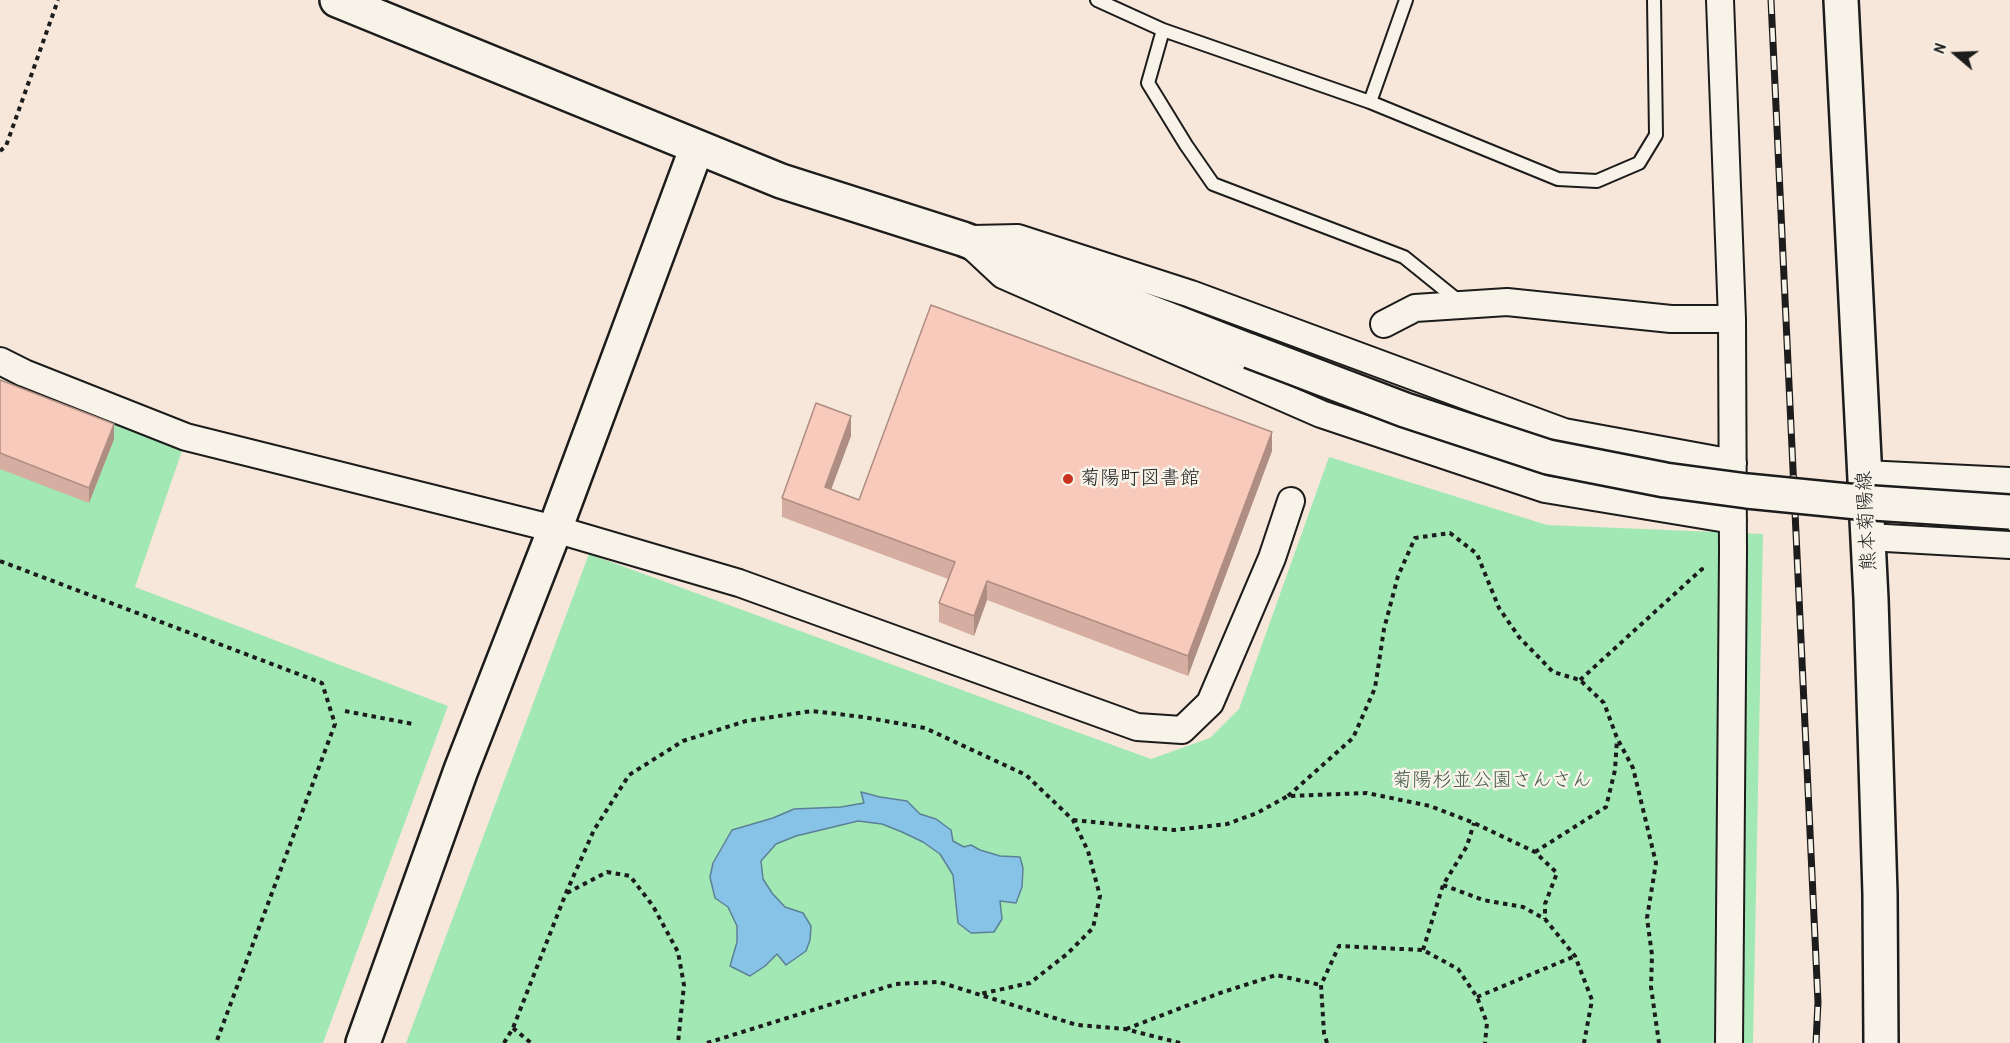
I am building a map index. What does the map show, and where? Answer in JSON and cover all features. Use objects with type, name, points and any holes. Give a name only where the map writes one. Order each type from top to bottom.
[{"type":"street","points":[[337,0],[782,181],[963,239],[1406,410],[1548,457],[1665,480],[1747,491],[1858,502],[2010,512]]},
{"type":"street","points":[[1720,0],[1732,319],[1733,520],[1729,1043]]},
{"type":"street","name":"熊本菊陽線","points":[[1841,0],[1868,537],[1880,894],[1881,1043]]},
{"type":"street","points":[[363,1043],[461,770],[555,529],[697,147]]},
{"type":"street","points":[[963,239],[1018,238],[1029,241],[1191,294],[1564,432],[1733,464]]},
{"type":"street","points":[[963,239],[1003,275],[1321,414],[1545,489],[1733,520]]},
{"type":"street","points":[[1384,324],[1415,308],[1507,302],[1671,320],[1732,319]]},
{"type":"street","points":[[0,361],[24,373],[186,437],[555,529],[739,583],[1137,727],[1182,730],[1210,703],[1272,558],[1291,501]]},
{"type":"street","points":[[1864,474],[2010,481]]},
{"type":"street","points":[[1868,537],[2010,544]]},
{"type":"lane","points":[[1097,0],[1163,30],[1370,102],[1558,179],[1597,181],[1639,163],[1656,135],[1654,0]]},
{"type":"lane","points":[[1370,102],[1406,0]]},
{"type":"lane","points":[[1163,30],[1148,83],[1186,145],[1214,184],[1404,257],[1463,305]]},
{"type":"path","points":[[0,151],[6,146],[58,0]]},
{"type":"path","points":[[1073,820],[1174,830],[1227,824],[1257,813],[1288,796],[1353,738],[1375,688],[1384,629],[1398,576],[1415,538],[1450,533],[1477,554],[1499,608],[1519,637],[1553,672],[1580,680],[1604,703],[1617,738],[1633,768],[1656,863],[1647,918],[1652,955],[1651,987],[1659,1043]]},
{"type":"path","points":[[0,561],[322,683],[335,724],[216,1043]]},
{"type":"path","points":[[1580,680],[1702,569],[1702,581]]},
{"type":"path","points":[[345,711],[413,724]]},
{"type":"path","points":[[504,1043],[513,1028],[566,893],[594,830],[629,775],[683,741],[746,721],[812,711],[925,728],[1026,775],[1073,820],[1088,851],[1100,896],[1094,928],[1067,954],[1030,983],[980,994]]},
{"type":"path","points":[[1535,852],[1606,807],[1615,770],[1617,738]]},
{"type":"path","points":[[1288,796],[1367,794],[1430,806],[1474,823],[1535,852],[1557,873],[1545,904],[1545,919]]},
{"type":"path","points":[[1423,950],[1443,885],[1467,846],[1474,823]]},
{"type":"path","points":[[566,893],[607,872],[630,876],[653,906],[678,952],[684,985],[678,1043]]},
{"type":"path","points":[[1443,885],[1482,900],[1523,907],[1545,919],[1575,956],[1592,1000],[1584,1043]]},
{"type":"path","points":[[1327,1043],[1324,1033],[1321,985],[1339,946],[1423,950],[1458,969],[1477,997],[1487,1023],[1485,1043]]},
{"type":"path","points":[[1477,997],[1575,956]]},
{"type":"path","points":[[1125,1029],[1220,993],[1276,975],[1321,985]]},
{"type":"path","points":[[707,1043],[896,984],[939,982],[1077,1024],[1125,1029],[1180,1043]]},
{"type":"path","points":[[513,1028],[531,1043]]},
{"type":"green space","points":[[0,379],[184,445],[135,587],[448,706],[323,1043],[0,1043]]},
{"type":"green space","name":"菊陽杉並公園さんさん","points":[[1329,457],[1547,525],[1763,534],[1753,1043],[406,1043],[589,554],[1151,759],[1210,738],[1239,709]]},
{"type":"water","points":[[861,792],[907,801],[920,814],[936,819],[951,830],[953,841],[964,847],[971,845],[1000,856],[1020,857],[1023,868],[1022,887],[1016,903],[1000,901],[1002,919],[994,932],[971,933],[958,923],[953,875],[940,854],[923,842],[902,832],[882,824],[858,821],[796,836],[776,844],[761,861],[763,879],[772,893],[785,907],[803,913],[811,926],[806,951],[786,965],[777,954],[750,976],[730,966],[737,942],[737,926],[728,907],[715,898],[710,877],[713,863],[732,830],[794,809],[841,807],[864,803]]},
{"type":"building","name":"菊陽町図書館","points":[[931,305],[1272,432],[1188,656],[987,581],[974,616],[939,603],[955,562],[782,498],[816,403],[851,416],[825,487],[859,500]]},
{"type":"building","points":[[0,380],[114,424],[89,488],[0,453]]},
{"type":"railway","points":[[1771,0],[1818,1002],[1816,1043]]},
{"type":"place","name":"菊陽町図書館","points":[[1068,479]]}]
